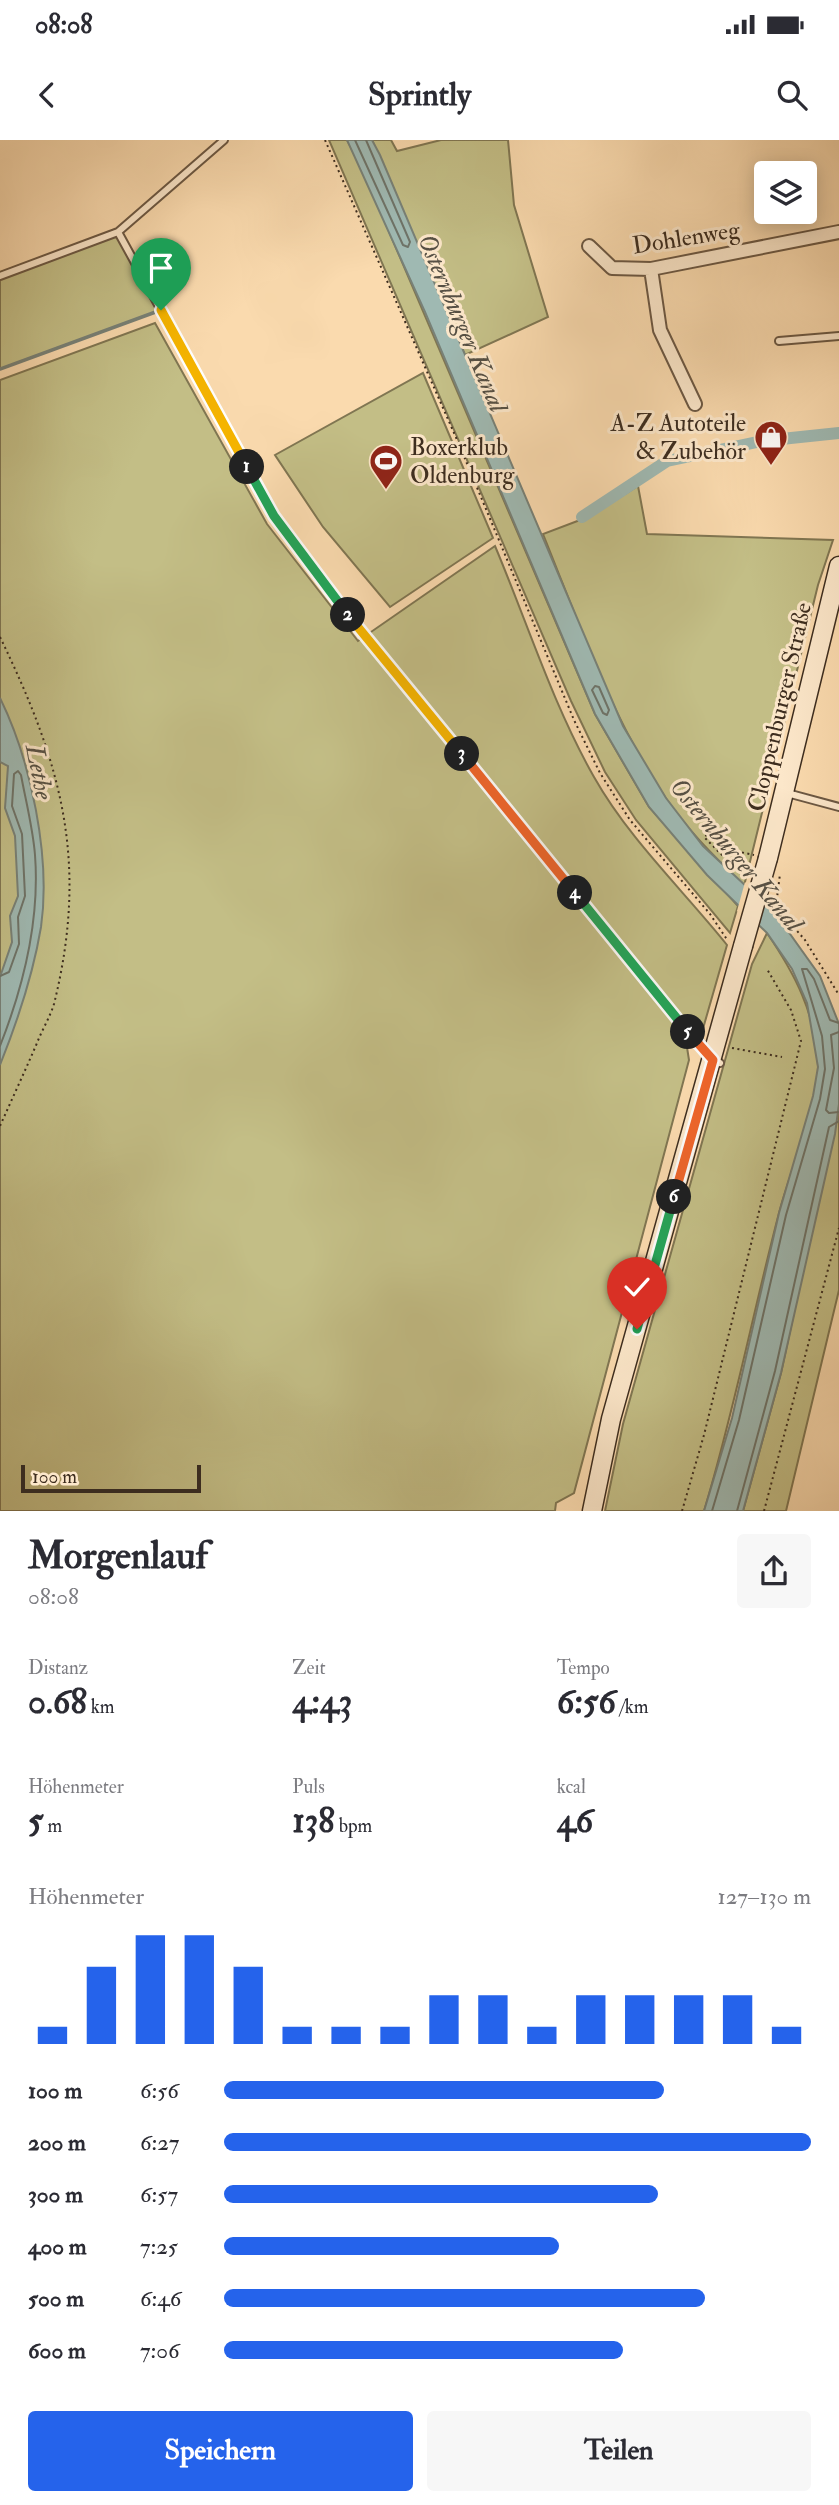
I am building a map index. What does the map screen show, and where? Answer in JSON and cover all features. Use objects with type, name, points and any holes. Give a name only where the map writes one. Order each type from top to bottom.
[{"type":"main road","name":"Cloppenburger Straße","points":[[592,1511],[611,1419],[719,1056],[737,945],[768,861],[839,566]]},
{"type":"street","name":"Dohlenweg","points":[[589,246],[612,268],[651,269],[839,232]]},
{"type":"street","points":[[651,269],[660,330],[695,404]]},
{"type":"lane","points":[[0,276],[118,232],[224,140]]},
{"type":"lane","points":[[118,232],[274,516],[323,583],[719,1056]]},
{"type":"lane","points":[[779,341],[839,336]]},
{"type":"lane","points":[[786,793],[839,807]]},
{"type":"path","points":[[325,140],[458,442],[574,720],[600,773],[631,820],[737,945]]},
{"type":"path","points":[[0,638],[24,687],[54,766],[64,807],[70,868],[66,930],[53,1006],[0,1126]]},
{"type":"path","points":[[776,906],[768,861],[734,851],[707,835],[704,837],[776,906],[805,940],[839,995]]},
{"type":"path","points":[[682,1511],[704,1435],[801,1041],[791,1010],[767,969]]},
{"type":"path","points":[[719,1056],[782,1057]]},
{"type":"path","points":[[764,1511],[839,1228]]},
{"type":"shaded area","points":[[329,140],[347,140],[361,166],[595,714],[649,807],[738,906],[730,933],[636,820],[605,772],[571,701]]},
{"type":"shaded area","points":[[372,140],[391,140],[397,151],[441,140],[508,140],[514,205],[548,317],[465,355]]},
{"type":"shaded area","points":[[118,232],[161,310],[0,369],[0,276]]},
{"type":"shaded area","points":[[155,323],[267,524],[358,641],[495,546],[553,692],[594,777],[623,822],[727,945],[700,1039],[683,1022],[689,1060],[574,1493],[556,1503],[555,1511],[0,1511],[0,380]]},
{"type":"shaded area","name":"Boxerklub Oldenburg","points":[[423,373],[493,538],[390,607],[323,527],[275,455]]},
{"type":"shaded area","points":[[638,486],[647,534],[833,540],[818,585],[744,886],[683,821],[665,797],[628,735],[597,669],[543,534],[588,517]]},
{"type":"shaded area","points":[[767,933],[795,979],[808,1012],[816,1046],[817,1080],[809,1118],[779,1213],[715,1474],[704,1511],[605,1511],[623,1424],[752,964]]},
{"type":"shaded area","points":[[839,1104],[839,1290],[786,1511],[743,1511],[781,1373]]},
{"type":"water","points":[[347,140],[372,140],[380,155],[623,726],[666,798],[703,846],[775,913],[820,976],[839,1024],[839,1104],[835,1134],[781,1373],[743,1511],[704,1511],[732,1418],[779,1213],[813,1096],[818,1067],[807,1003],[792,969],[767,933],[707,875],[649,807],[595,714],[425,312]]},
{"type":"water","points":[[0,698],[21,751],[36,810],[41,840],[43,900],[38,945],[29,980],[0,1065],[0,977],[12,942],[10,916],[18,896],[15,836],[5,808],[8,766],[0,762]]},
{"type":"pier","points":[[745,882],[766,901],[758,930],[737,911]]},
{"type":"waterway","points":[[0,369],[161,310]]},
{"type":"waterway","points":[[582,517],[667,461],[762,441],[839,433]]},
{"type":"place","name":"A-Z Autoteile & Zubehör","points":[[771,467]]},
{"type":"place","name":"Boxerklub Oldenburg","points":[[386,491]]},
{"type":"route","points":[[161,310],[274,516],[323,583],[713,1060],[637,1329]]},
{"type":"water label","name":"Osternburger Kanal","points":[[462,323]]},
{"type":"water label","name":"Lethe","points":[[39,772]]},
{"type":"water label","name":"Osternburger Kanal","points":[[736,855]]}]
